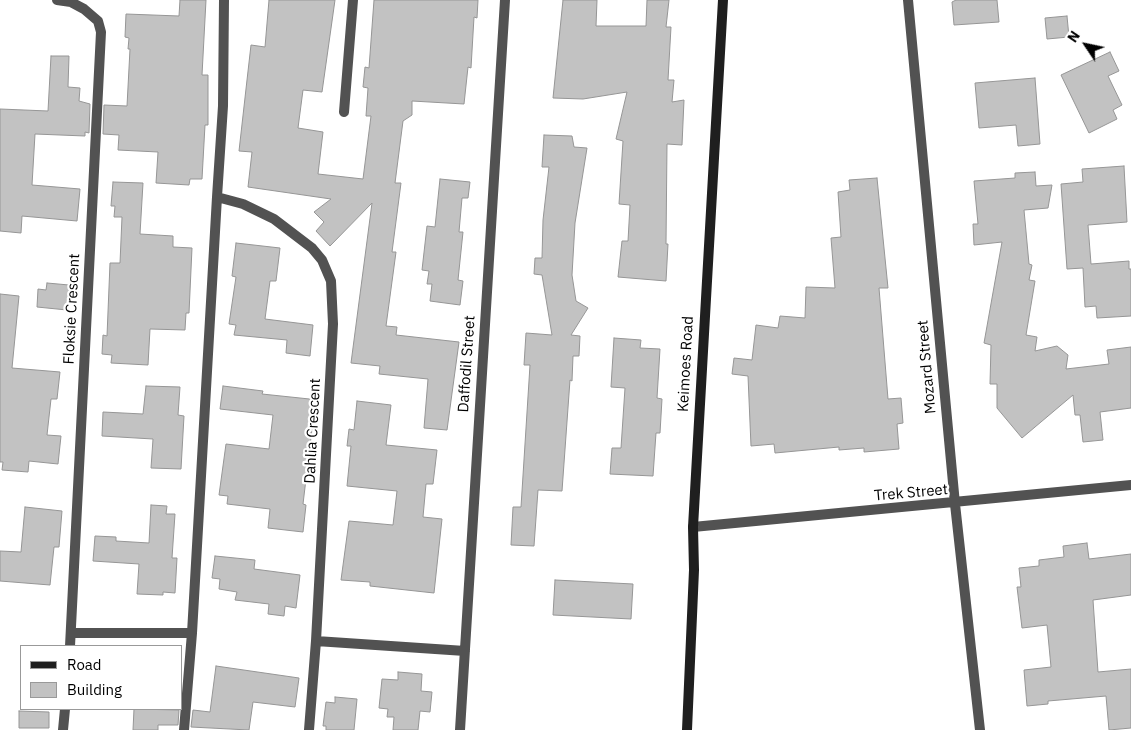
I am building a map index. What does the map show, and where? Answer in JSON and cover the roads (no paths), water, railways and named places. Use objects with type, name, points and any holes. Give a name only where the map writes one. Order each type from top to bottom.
[{"type":"street","name":"Floksie Crescent","points":[[57,0],[71,2],[84,9],[98,21],[101,32],[70,645]]},
{"type":"street","points":[[184,730],[192,634],[223,106],[224,0]]},
{"type":"street","points":[[344,112],[353,0]]},
{"type":"street","name":"Daffodil Street","points":[[460,730],[505,0]]},
{"type":"street","name":"Keimoes Road","points":[[687,730],[694,570],[692,527],[723,0]]},
{"type":"street","name":"Mozard Street","points":[[908,0],[956,504],[980,730]]},
{"type":"street","name":"Dahlia Crescent","points":[[217,197],[242,204],[274,219],[312,248],[322,260],[331,281],[333,324],[316,641],[309,730]]},
{"type":"street","name":"Trek Street","points":[[692,527],[956,504],[1131,485]]},
{"type":"street","points":[[71,633],[192,634]]},
{"type":"street","points":[[316,641],[465,651]]},
{"type":"street","points":[[63,730],[65,710]]}]
